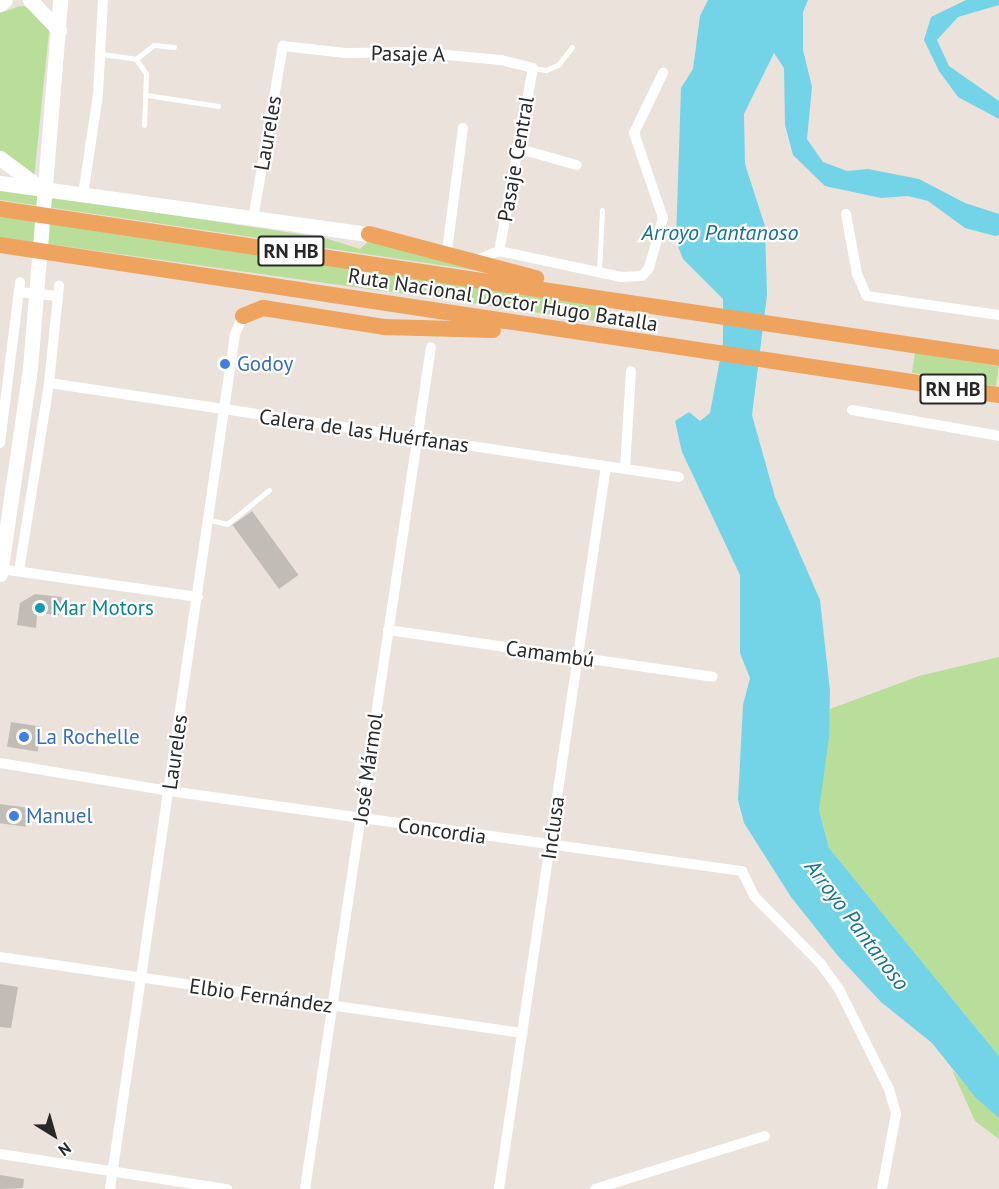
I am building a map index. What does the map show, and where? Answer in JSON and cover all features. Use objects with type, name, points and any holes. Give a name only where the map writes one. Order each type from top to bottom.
[{"type":"highway","name":"Ruta Nacional Doctor Hugo Batalla","points":[[0,209],[583,293],[999,358]]},
{"type":"highway","points":[[369,234],[447,251],[583,293]]},
{"type":"highway","name":"Ruta Nacional Doctor Hugo Batalla","points":[[0,245],[581,335],[999,395]]},
{"type":"highway","points":[[243,316],[263,308],[384,327],[581,335]]},
{"type":"main road","points":[[0,4],[5,0]]},
{"type":"main road","points":[[30,0],[59,30]]},
{"type":"main road","points":[[0,574],[30,368],[52,132],[60,0]]},
{"type":"main road","points":[[0,158],[43,189]]},
{"type":"main road","points":[[0,183],[369,234]]},
{"type":"street","points":[[83,195],[102,54],[103,0]]},
{"type":"street","name":"Pasaje A","points":[[283,46],[346,53],[465,55],[533,68]]},
{"type":"street","name":"Laureles","points":[[253,219],[283,46]]},
{"type":"street","name":"Pasaje Central","points":[[500,251],[516,148],[533,68]]},
{"type":"street","points":[[476,260],[500,251],[599,272],[642,276],[653,256],[663,218],[634,133],[663,73]]},
{"type":"street","points":[[447,251],[463,128]]},
{"type":"street","points":[[516,148],[577,165]]},
{"type":"street","points":[[846,214],[857,274],[867,296],[999,315]]},
{"type":"street","points":[[0,443],[5,377],[20,287],[58,291],[49,383],[19,571]]},
{"type":"street","name":"Laureles","points":[[110,1189],[210,520],[235,334],[243,316]]},
{"type":"street","name":"José Mármol","points":[[305,1189],[330,1005],[361,819],[431,347]]},
{"type":"street","points":[[625,469],[631,371]]},
{"type":"street","name":"Calera de las Huérfanas","points":[[49,383],[679,477]]},
{"type":"street","points":[[852,410],[999,436]]},
{"type":"street","name":"Inclusa","points":[[499,1189],[606,466]]},
{"type":"street","points":[[1,569],[198,597]]},
{"type":"street","name":"Camambú","points":[[388,630],[713,677]]},
{"type":"street","name":"Concordia","points":[[0,763],[361,819],[742,871],[754,896],[806,947],[839,989],[889,1089],[896,1114],[882,1189]]},
{"type":"street","name":"Elbio Fernández","points":[[0,957],[522,1033]]},
{"type":"street","points":[[595,1189],[765,1136]]},
{"type":"street","points":[[0,1154],[227,1189]]},
{"type":"lane","points":[[102,54],[135,59],[154,45],[174,47]]},
{"type":"lane","points":[[533,68],[546,70],[558,66],[572,48]]},
{"type":"lane","points":[[135,59],[146,74],[147,95],[144,125]]},
{"type":"lane","points":[[147,95],[218,106]]},
{"type":"lane","points":[[599,272],[602,210]]},
{"type":"lane","points":[[210,520],[227,524],[269,490]]},
{"type":"green space","points":[[20,6],[30,7],[47,23],[49,32],[34,178],[0,152],[0,13]]},
{"type":"green space","points":[[0,189],[325,238],[360,249],[370,240],[501,274],[0,200]]},
{"type":"green space","points":[[0,217],[604,302],[601,322],[0,237]]},
{"type":"green space","points":[[915,353],[999,366],[996,386],[912,373]]},
{"type":"green space","points":[[999,657],[999,1056],[829,848],[819,810],[830,709],[919,676]]},
{"type":"green space","points":[[952,1070],[999,1118],[999,1139],[975,1121]]},
{"type":"water","name":"Arroyo Pantanoso","points":[[708,0],[808,0],[803,12],[803,50],[812,87],[807,139],[823,162],[847,171],[868,169],[919,179],[965,203],[999,214],[999,235],[995,236],[965,228],[928,201],[908,196],[881,198],[825,186],[793,155],[785,125],[784,68],[774,53],[744,114],[745,164],[765,226],[767,295],[752,415],[775,497],[820,600],[830,691],[829,737],[819,810],[829,848],[999,1056],[999,1118],[976,1098],[932,1043],[881,1002],[838,956],[791,897],[744,823],[738,800],[743,705],[750,678],[740,653],[740,575],[682,452],[675,421],[689,412],[700,421],[710,413],[723,343],[723,299],[683,259],[676,241],[681,88],[693,69],[700,16]]},
{"type":"water","points":[[966,0],[999,0],[999,5],[958,17],[937,40],[949,66],[999,101],[999,119],[958,97],[939,71],[924,40],[931,17]]},
{"type":"building","points":[[252,511],[298,575],[279,589],[233,525]]},
{"type":"building","name":"Mar Motors","points":[[35,594],[62,597],[59,615],[37,613],[36,628],[17,625],[20,603]]},
{"type":"building","name":"La Rochelle","points":[[11,722],[42,727],[38,752],[7,747]]},
{"type":"building","name":"Manuel","points":[[0,804],[29,808],[26,827],[0,823]]},
{"type":"building","points":[[0,984],[18,987],[11,1028],[0,1027]]},
{"type":"building","points":[[0,1175],[24,1179],[23,1188],[0,1189]]},
{"type":"place","name":"Godoy","points":[[225,364]]},
{"type":"place","name":"Mar Motors","points":[[40,608]]},
{"type":"place","name":"La Rochelle","points":[[24,737]]},
{"type":"place","name":"Manuel","points":[[14,816]]}]
